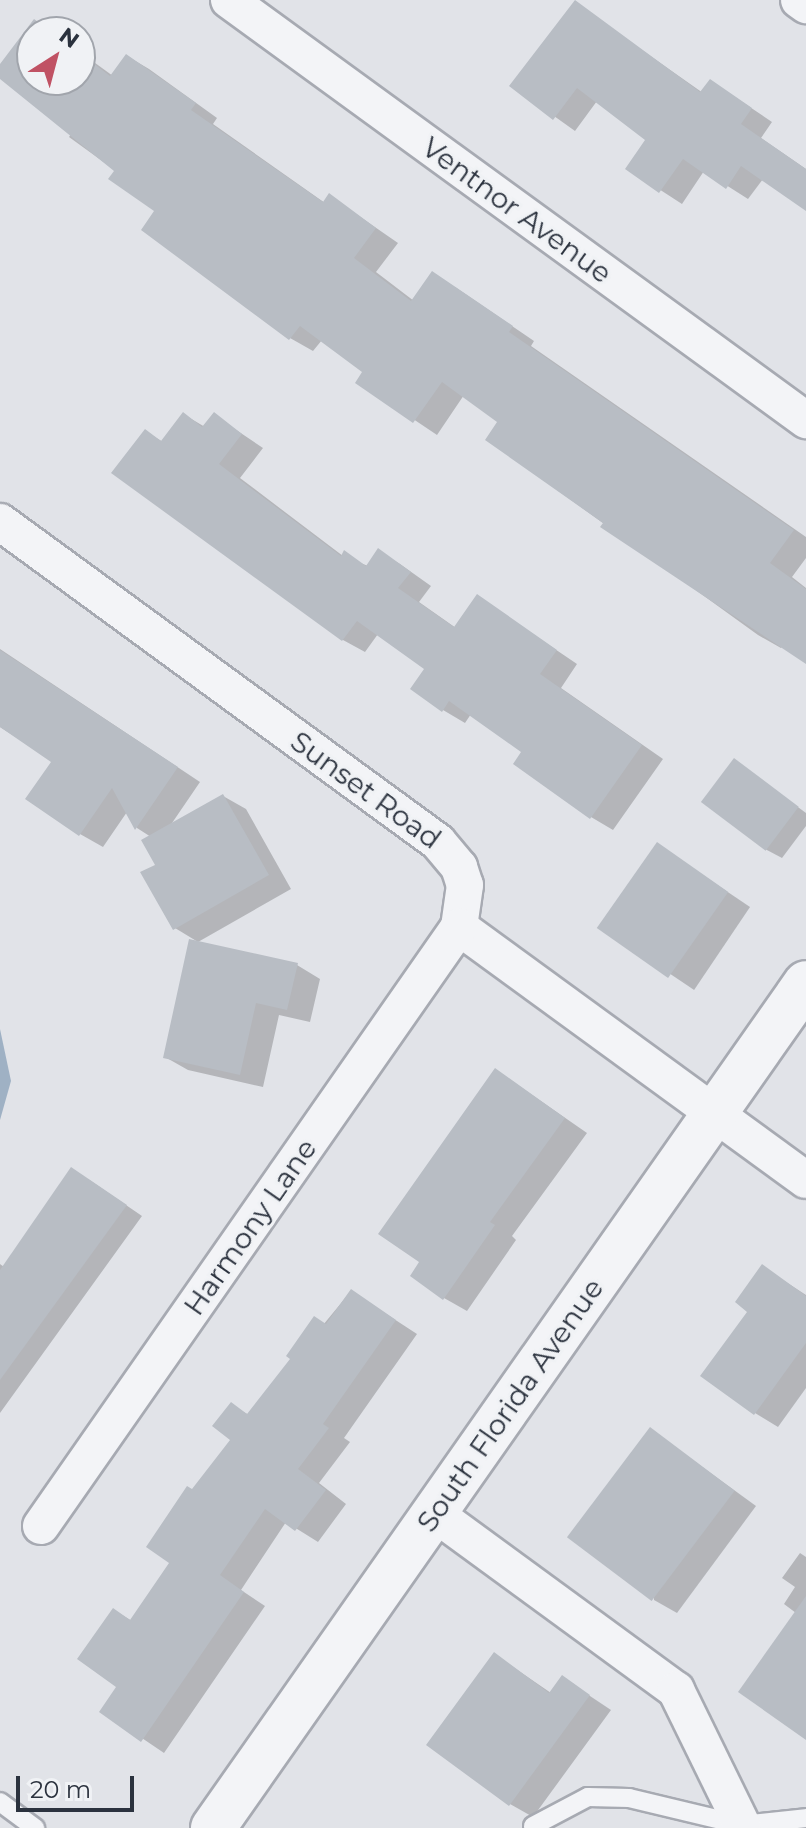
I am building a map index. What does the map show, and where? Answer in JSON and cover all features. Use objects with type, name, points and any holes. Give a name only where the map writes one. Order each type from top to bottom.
[{"type":"street","name":"Ventnor Avenue","points":[[229,0],[806,420]]},
{"type":"street","points":[[799,0],[806,5]]},
{"type":"street","name":"Sunset Road","points":[[0,522],[447,849],[465,885],[459,927]]},
{"type":"street","points":[[459,927],[806,1180]]},
{"type":"street","name":"Harmony Lane","points":[[41,1526],[459,927]]},
{"type":"street","name":"South Florida Avenue","points":[[213,1828],[806,983]]},
{"type":"street","points":[[434,1513],[676,1690],[742,1826]]},
{"type":"lane","points":[[533,1826],[588,1797],[629,1798],[742,1826],[806,1818]]},
{"type":"lane","points":[[0,1802],[35,1828]]},
{"type":"water","points":[[0,1029],[11,1081],[0,1120]]},
{"type":"building","points":[[575,0],[700,92],[710,79],[752,108],[741,124],[806,169],[806,211],[741,166],[726,189],[683,159],[659,193],[625,169],[645,140],[577,88],[553,120],[509,86]]},
{"type":"building","points":[[16,43],[16,92],[0,79],[0,64]]},
{"type":"building","points":[[126,54],[196,103],[191,110],[323,202],[329,193],[376,228],[354,258],[411,301],[432,271],[513,326],[509,332],[794,530],[770,563],[806,589],[806,664],[600,527],[603,523],[485,440],[497,422],[442,382],[413,423],[355,383],[362,372],[300,326],[289,340],[141,230],[154,211],[108,179],[114,171],[21,96],[96,96],[96,65],[110,76]]},
{"type":"building","points":[[183,412],[202,427],[214,412],[242,434],[219,464],[341,556],[344,550],[366,566],[378,548],[411,572],[398,588],[454,627],[477,594],[557,650],[540,674],[642,745],[590,819],[513,764],[521,752],[449,701],[442,712],[410,689],[424,669],[357,621],[342,641],[111,473],[145,429],[161,441]]},
{"type":"building","points":[[0,650],[178,767],[135,830],[112,788],[79,836],[25,799],[51,762],[0,727]]},
{"type":"building","points":[[734,758],[799,807],[766,851],[701,802]]},
{"type":"building","points":[[223,794],[269,875],[173,930],[140,872],[155,865],[141,840]]},
{"type":"building","points":[[657,842],[728,892],[668,978],[597,928]]},
{"type":"building","points":[[189,939],[298,963],[287,1010],[256,1003],[240,1075],[163,1058]]},
{"type":"building","points":[[495,1068],[565,1118],[490,1222],[495,1225],[443,1300],[410,1276],[419,1262],[378,1234]]},
{"type":"building","points":[[71,1167],[127,1205],[0,1380],[0,1270]]},
{"type":"building","points":[[762,1264],[806,1296],[806,1343],[754,1415],[700,1376],[747,1312],[735,1302]]},
{"type":"building","points":[[351,1289],[396,1320],[323,1424],[329,1428],[298,1469],[326,1490],[295,1531],[265,1509],[220,1575],[244,1592],[141,1742],[99,1712],[116,1687],[77,1659],[113,1608],[130,1620],[169,1563],[146,1547],[187,1486],[192,1489],[230,1440],[212,1426],[231,1402],[247,1414],[290,1359],[286,1356],[314,1316],[326,1324]]},
{"type":"building","points":[[650,1427],[735,1491],[652,1601],[567,1537]]},
{"type":"building","points":[[806,1596],[806,1740],[738,1692]]},
{"type":"building","points":[[494,1652],[549,1693],[562,1675],[590,1695],[509,1806],[426,1745]]}]
